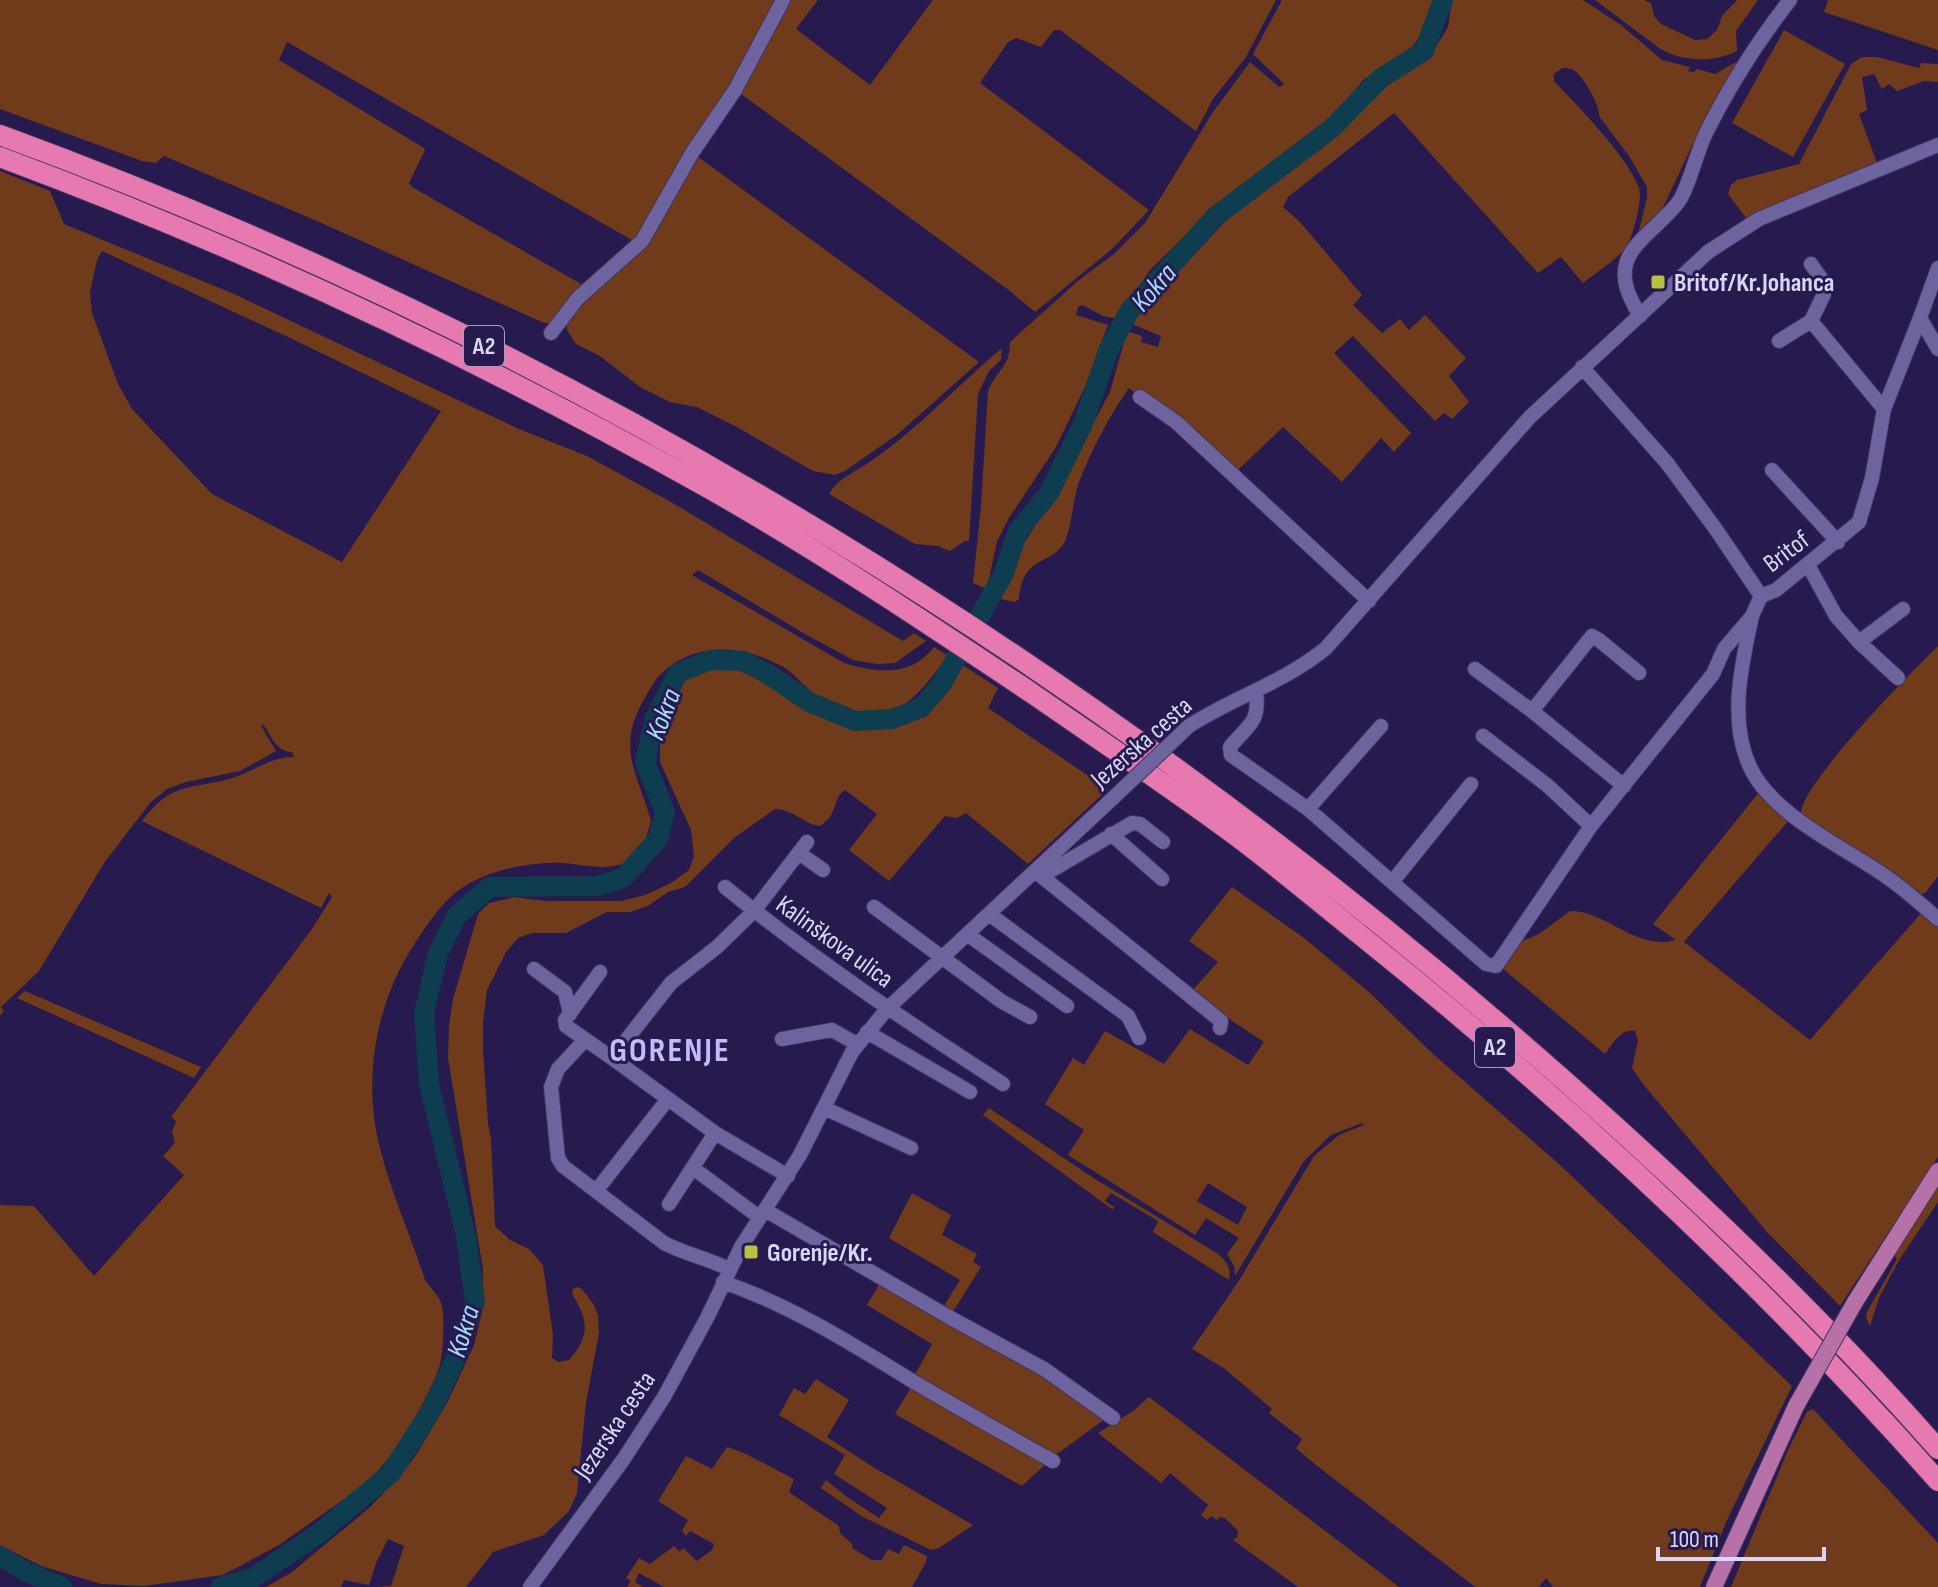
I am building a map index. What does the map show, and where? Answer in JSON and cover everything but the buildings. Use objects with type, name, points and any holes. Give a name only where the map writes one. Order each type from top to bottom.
[{"type":"highway","name":"A2","points":[[0,135],[228,226],[335,273],[501,354],[707,464],[836,541],[1012,655],[1302,861],[1512,1034],[1634,1142],[1737,1240],[1938,1449]]},
{"type":"highway","name":"A2","points":[[0,157],[105,196],[252,258],[477,364],[715,492],[1000,673],[1228,830],[1412,976],[1508,1058],[1622,1160],[1730,1263],[1819,1352],[1938,1481]]},
{"type":"main road","points":[[1714,1587],[1796,1406],[1855,1302],[1938,1171]]},
{"type":"street","points":[[551,333],[578,298],[633,251],[652,226],[684,166],[735,90],[783,0]]},
{"type":"street","points":[[1640,316],[1629,296],[1624,276],[1626,261],[1680,199],[1715,115],[1744,66],[1790,0]]},
{"type":"street","points":[[1140,397],[1176,422],[1369,601],[1530,417],[1708,252],[1759,219],[1938,145]]},
{"type":"street","points":[[1779,341],[1811,321],[1824,294],[1825,284],[1811,264]]},
{"type":"street","name":"Britof","points":[[1582,367],[1667,463],[1761,596],[1776,590],[1859,522],[1872,478],[1884,409],[1938,268]]},
{"type":"street","points":[[1920,318],[1938,349]]},
{"type":"street","points":[[1811,321],[1884,409]]},
{"type":"street","points":[[1772,470],[1838,542]]},
{"type":"street","points":[[1808,565],[1836,616],[1898,678]]},
{"type":"street","points":[[1761,596],[1752,616],[1744,653],[1739,702],[1740,730],[1749,766],[1767,794],[1912,895],[1938,919]]},
{"type":"street","name":"Jezerska cesta","points":[[530,1587],[623,1460],[664,1397],[726,1276],[788,1176],[862,1038],[887,1009],[989,914],[1038,874],[1189,726],[1293,672],[1326,648],[1369,601]]},
{"type":"street","points":[[1859,642],[1903,609]]},
{"type":"street","points":[[1256,691],[1259,708],[1256,719],[1230,747],[1231,755],[1308,809],[1486,964],[1496,966],[1591,826],[1706,683],[1724,649],[1752,616]]},
{"type":"street","points":[[1532,711],[1592,636],[1639,673]]},
{"type":"street","points":[[1475,669],[1624,786]]},
{"type":"street","points":[[1308,809],[1381,726]]},
{"type":"street","points":[[1483,736],[1548,786],[1591,826]]},
{"type":"street","points":[[1393,881],[1471,784]]},
{"type":"street","points":[[1163,842],[1140,824],[1132,823],[1038,874],[1221,1021],[1220,1028]]},
{"type":"street","points":[[1111,834],[1162,879]]},
{"type":"street","name":"Kalinškova ulica","points":[[612,1058],[671,983],[717,947],[754,911],[803,847],[823,870]]},
{"type":"street","name":"Kalinškova ulica","points":[[725,887],[887,1009]]},
{"type":"street","points":[[874,907],[1001,1001],[1030,1017]]},
{"type":"street","points":[[989,914],[1128,1016],[1139,1038]]},
{"type":"street","points":[[967,934],[1067,1006]]},
{"type":"street","points":[[534,969],[565,992],[570,1014]]},
{"type":"street","points":[[600,972],[565,1020],[566,1026],[715,1133],[788,1176]]},
{"type":"street","points":[[887,1009],[1003,1084]]},
{"type":"street","points":[[782,1039],[832,1030],[862,1038],[970,1092]]},
{"type":"street","points":[[584,1041],[558,1069],[551,1087],[558,1158],[563,1166],[664,1243],[679,1251],[702,1256],[750,1291],[828,1329],[1053,1461]]},
{"type":"street","points":[[596,1191],[668,1099]]},
{"type":"street","points":[[824,1108],[911,1148]]},
{"type":"street","points":[[669,1204],[715,1133]]},
{"type":"street","points":[[693,1168],[762,1214],[1044,1369],[1113,1418]]},
{"type":"shaded area","points":[[0,0],[781,0],[637,243],[287,42],[279,60],[424,148],[409,183],[412,187],[588,288],[550,323],[544,323],[164,156],[156,163],[142,161],[0,109]]},
{"type":"shaded area","points":[[785,0],[818,0],[796,29],[870,85],[933,0],[1276,0],[1246,57],[1213,99],[1196,131],[1060,30],[1054,30],[1041,47],[1016,38],[1008,42],[980,83],[1149,210],[1112,249],[1035,312],[737,91]]},
{"type":"shaded area","points":[[1282,0],[1433,0],[1423,30],[1405,55],[1388,69],[1364,79],[1324,129],[1285,152],[1210,211],[1150,270],[1121,309],[1118,319],[1103,316],[1082,305],[1078,307],[1076,315],[1108,325],[1084,389],[1056,447],[997,541],[987,589],[973,583],[988,391],[1005,363],[1010,342],[1079,280],[1114,254],[1145,223],[1213,112],[1250,62],[1279,87],[1284,84],[1253,54]]},
{"type":"shaded area","points":[[1452,0],[1583,0],[1621,25],[1662,60],[1690,67],[1688,71],[1697,69],[1715,74],[1738,61],[1739,66],[1708,112],[1660,214],[1637,238],[1647,187],[1629,156],[1599,116],[1587,85],[1572,69],[1562,68],[1554,74],[1554,81],[1613,147],[1633,175],[1640,193],[1637,218],[1626,247],[1583,283],[1561,257],[1538,273],[1394,113],[1288,197],[1283,207],[1300,222],[1362,295],[1353,305],[1382,333],[1400,319],[1409,330],[1425,315],[1466,358],[1449,376],[1469,402],[1452,419],[1444,413],[1435,421],[1353,336],[1334,353],[1411,433],[1394,452],[1381,438],[1342,482],[1283,427],[1236,472],[1129,388],[1107,422],[1084,470],[1064,543],[1058,551],[1037,563],[1026,574],[1019,599],[1015,602],[1001,599],[1018,553],[1059,487],[1110,392],[1127,331],[1142,336],[1141,342],[1158,347],[1161,336],[1132,324],[1138,309],[1185,265],[1242,203],[1358,113],[1385,84],[1416,67],[1435,48],[1448,27]]},
{"type":"shaded area","points":[[1595,0],[1644,0],[1651,3],[1654,16],[1661,24],[1695,40],[1707,39],[1717,30],[1722,16],[1737,0],[1758,0],[1736,31],[1737,51],[1718,58],[1698,59],[1678,56],[1659,48]]},
{"type":"shaded area","points":[[1828,0],[1938,0],[1938,50],[1824,12]]},
{"type":"shaded area","points":[[1784,30],[1845,64],[1793,157],[1732,123]]},
{"type":"shaded area","points":[[1862,57],[1877,57],[1919,68],[1921,63],[1938,64],[1938,82],[1924,81],[1897,91],[1889,84],[1882,89],[1874,74],[1862,77],[1867,110],[1859,114],[1877,163],[1746,218],[1728,194],[1731,185],[1737,180],[1799,164],[1851,64]]},
{"type":"shaded area","points":[[694,154],[979,362],[898,434],[835,475],[813,471],[697,407],[670,402],[640,387],[600,356],[576,344],[567,330],[566,316],[623,264]]},
{"type":"shaded area","points":[[0,171],[50,191],[64,224],[234,294],[519,429],[587,456],[671,502],[903,641],[914,633],[926,641],[895,663],[853,660],[698,570],[692,575],[844,663],[869,669],[893,670],[915,664],[934,647],[949,656],[905,704],[887,712],[871,714],[829,704],[785,668],[754,654],[721,650],[690,655],[658,677],[634,721],[630,750],[632,763],[651,821],[637,855],[610,867],[547,863],[489,874],[463,887],[434,916],[415,943],[391,990],[376,1042],[372,1095],[380,1148],[390,1181],[425,1280],[442,1306],[443,1337],[439,1368],[406,1433],[372,1477],[279,1545],[223,1575],[144,1586],[101,1584],[41,1566],[0,1545],[0,1205],[34,1206],[94,1276],[184,1175],[163,1156],[175,1143],[172,1132],[176,1121],[171,1117],[312,929],[332,897],[329,893],[321,908],[142,821],[172,793],[294,757],[292,752],[278,746],[263,724],[261,726],[276,751],[240,771],[167,789],[150,803],[104,863],[39,971],[1,1007],[4,1011],[0,1016]],"holes":[[[102,251],[441,411],[342,562],[212,494],[132,409],[118,384],[92,313],[90,292],[97,260]]]},
{"type":"shaded area","points":[[1002,348],[1001,360],[989,371],[978,394],[969,541],[950,551],[938,546],[915,544],[829,494],[842,480],[906,435]]},
{"type":"shaded area","points":[[1938,646],[1938,876],[1920,895],[1801,814],[1818,779],[1837,755]]},
{"type":"shaded area","points":[[961,664],[998,688],[988,708],[1108,789],[1028,864],[966,813],[957,818],[945,816],[889,881],[849,850],[877,814],[845,790],[830,816],[820,826],[775,809],[734,838],[685,887],[668,892],[648,906],[630,912],[607,912],[566,933],[532,933],[518,938],[506,952],[487,990],[483,1050],[495,1226],[510,1240],[529,1249],[543,1265],[553,1335],[552,1358],[558,1362],[569,1360],[584,1335],[584,1320],[572,1294],[573,1289],[582,1289],[598,1316],[599,1333],[586,1403],[577,1493],[569,1511],[544,1535],[493,1552],[466,1587],[376,1587],[391,1586],[404,1546],[388,1539],[369,1585],[344,1580],[341,1587],[266,1587],[292,1572],[369,1508],[402,1474],[447,1403],[474,1345],[482,1312],[483,1269],[448,1058],[453,999],[478,914],[489,903],[515,897],[545,901],[621,901],[645,895],[671,883],[689,870],[694,856],[691,830],[660,762],[660,729],[685,681],[698,670],[736,669],[793,695],[829,721],[850,729],[880,729],[899,726],[924,713],[943,697]]},
{"type":"shaded area","points":[[1760,791],[1790,819],[1684,942],[1810,1040],[1923,911],[1938,924],[1938,1157],[1840,1306],[1767,1232],[1643,1084],[1632,1068],[1638,1040],[1635,1031],[1621,1034],[1605,1054],[1502,968],[1522,941],[1539,934],[1570,911],[1597,917],[1647,940],[1676,940],[1653,924]]},
{"type":"shaded area","points":[[1232,887],[1304,938],[1369,992],[1433,1054],[1560,1165],[1792,1386],[1727,1520],[1700,1587],[1553,1587],[1546,1578],[1539,1587],[1475,1587],[1316,1465],[1296,1448],[1302,1439],[1269,1413],[1272,1409],[1225,1369],[1192,1349],[1238,1282],[1314,1156],[1339,1135],[1364,1125],[1362,1123],[1331,1135],[1304,1161],[1235,1276],[1234,1266],[1227,1254],[1239,1238],[1206,1218],[1195,1235],[1068,1155],[1084,1130],[1045,1104],[1073,1058],[1084,1065],[1105,1031],[1164,1064],[1190,1029],[1248,1065],[1264,1042],[1190,993],[1218,962],[1189,941]],"holes":[[[1208,1183],[1247,1207],[1238,1225],[1197,1201]]]},
{"type":"shaded area","points":[[25,991],[201,1067],[194,1078],[17,998]]},
{"type":"shaded area","points":[[989,1108],[1095,1179],[1215,1252],[1227,1264],[1229,1280],[1153,1232],[1158,1221],[1111,1193],[1105,1201],[1114,1207],[1113,1210],[983,1115]]},
{"type":"shaded area","points":[[1938,1186],[1938,1202],[1899,1260],[1879,1298],[1870,1326],[1867,1312],[1897,1259],[1894,1254]]},
{"type":"shaded area","points":[[912,1193],[951,1215],[942,1235],[977,1254],[973,1262],[981,1267],[951,1315],[942,1309],[960,1280],[889,1238]]},
{"type":"shaded area","points":[[880,1283],[1002,1348],[1105,1419],[1053,1457],[913,1378],[932,1344],[867,1305]]},
{"type":"shaded area","points":[[816,1379],[849,1400],[827,1437],[973,1525],[931,1550],[863,1517],[821,1488],[826,1480],[879,1518],[887,1508],[834,1474],[845,1455],[779,1415],[794,1388],[805,1394]]},
{"type":"shaded area","points":[[913,1384],[1048,1462],[1022,1486],[895,1414]]},
{"type":"shaded area","points":[[1149,1397],[1399,1587],[1298,1587],[1233,1540],[1238,1531],[1225,1518],[1217,1520],[1211,1516],[1207,1520],[1201,1515],[1208,1505],[1170,1473],[1161,1483],[1098,1433]]},
{"type":"shaded area","points":[[1813,1409],[1938,1543],[1938,1587],[1731,1587],[1788,1450],[1807,1412]]},
{"type":"shaded area","points":[[727,1447],[794,1479],[789,1492],[839,1526],[840,1533],[853,1545],[852,1548],[872,1560],[882,1560],[888,1549],[899,1554],[904,1545],[927,1556],[912,1587],[664,1587],[639,1573],[635,1582],[643,1587],[627,1587],[631,1581],[626,1578],[639,1558],[650,1564],[674,1546],[680,1552],[683,1548],[697,1561],[712,1550],[714,1544],[690,1531],[686,1536],[682,1531],[688,1520],[658,1501],[686,1456],[712,1469]]},
{"type":"waterway","name":"Kokra","points":[[221,1587],[253,1578],[318,1534],[391,1473],[432,1409],[458,1353],[475,1301],[466,1236],[429,1084],[424,1013],[438,953],[457,915],[490,887],[597,886],[623,878],[658,839],[665,812],[645,762],[655,718],[678,673],[710,660],[743,661],[809,702],[855,721],[892,719],[921,708],[941,685],[1004,573],[1018,531],[1049,493],[1083,424],[1108,351],[1130,310],[1216,216],[1331,129],[1381,78],[1424,51],[1443,0]]},
{"type":"waterway","name":"Kokra","points":[[0,1556],[62,1587]]},
{"type":"place","name":"Britof/Kr.Johanca","points":[[1658,282]]},
{"type":"place","name":"Gorenje/Kr.","points":[[751,1252]]},
{"type":"district","name":"GORENJE","points":[[670,1049]]}]
